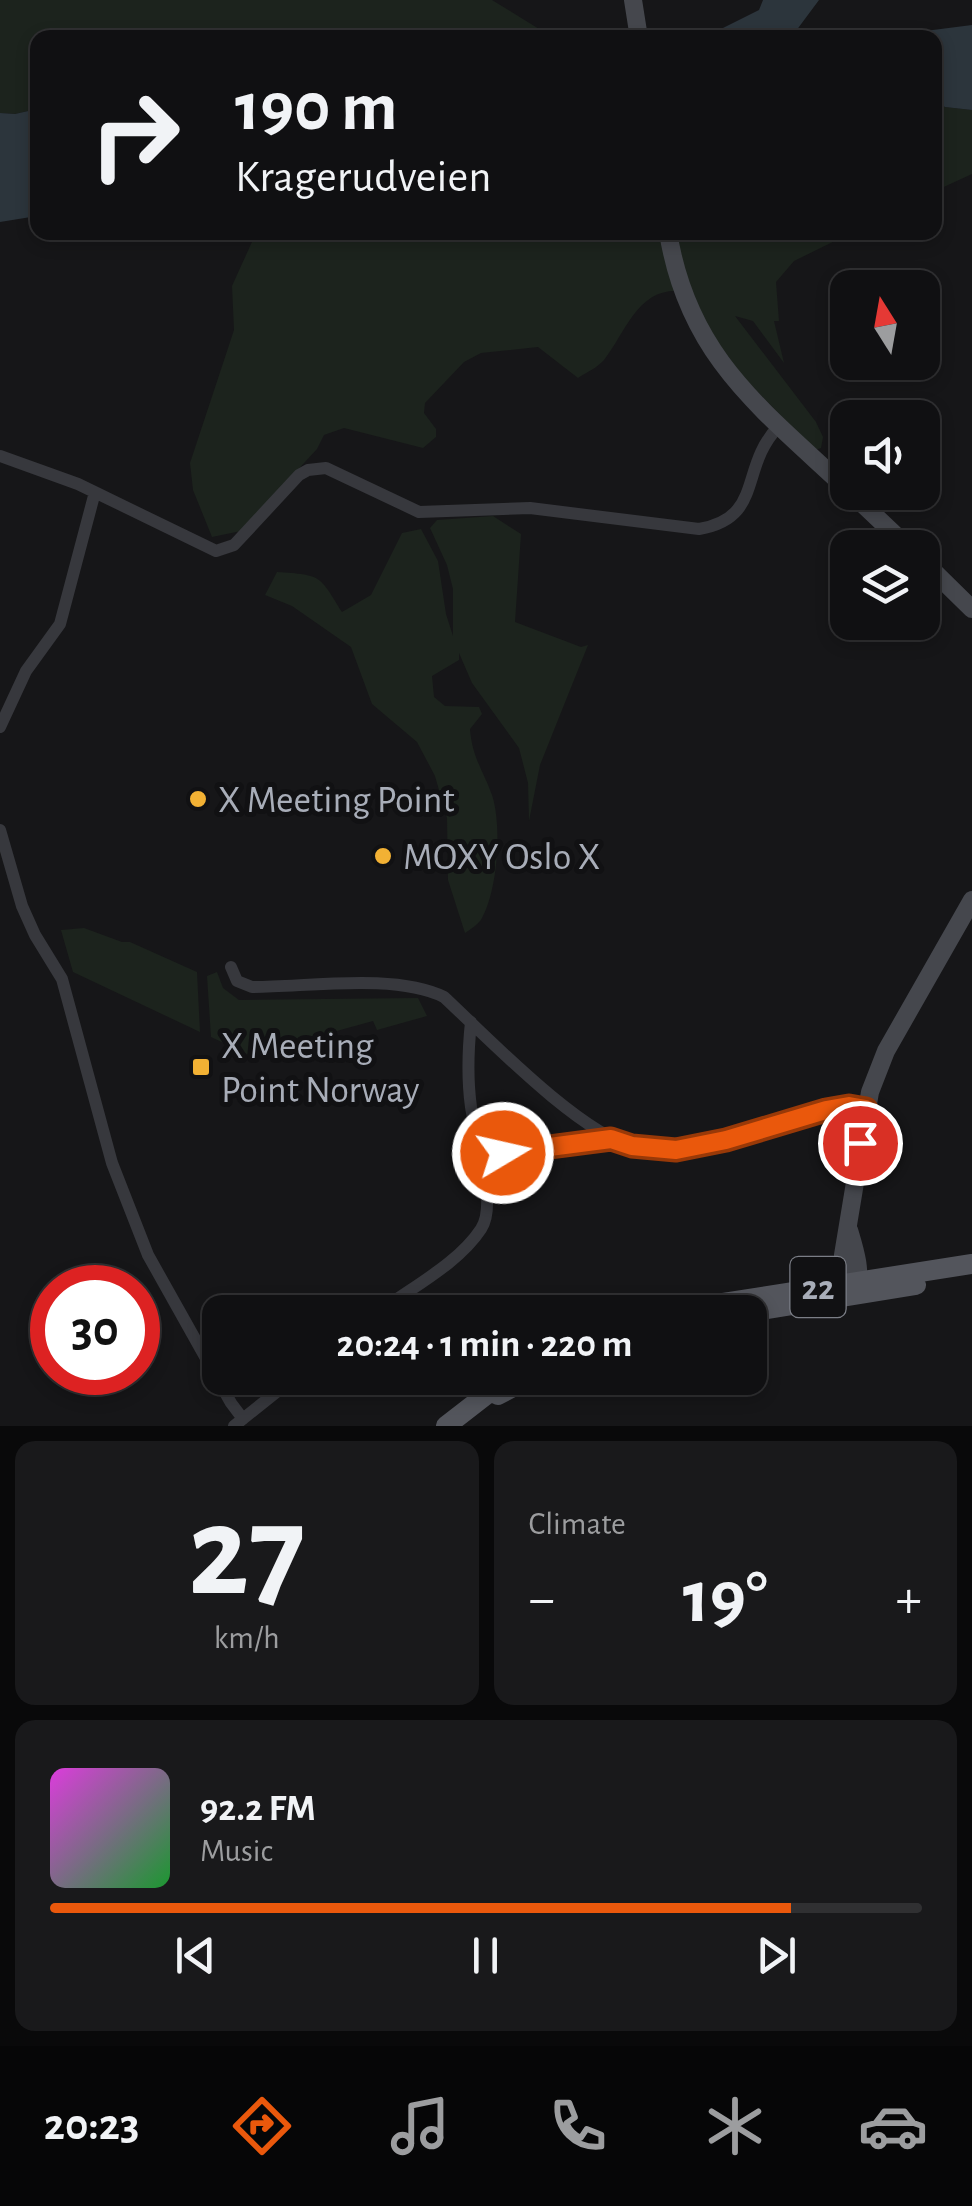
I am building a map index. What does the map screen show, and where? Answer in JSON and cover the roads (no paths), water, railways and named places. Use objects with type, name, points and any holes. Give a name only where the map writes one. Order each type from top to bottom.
[{"type":"main road","points":[[634,4],[638,30]]},
{"type":"main road","points":[[670,240],[682,294],[694,321],[729,376],[830,474]]},
{"type":"main road","points":[[869,510],[890,530]]},
{"type":"main road","points":[[940,578],[972,609]]},
{"type":"main road","points":[[853,1286],[849,1230],[866,1109],[886,1051],[972,900]]},
{"type":"main road","name":"22","points":[[767,1308],[853,1286],[972,1264]]},
{"type":"main road","name":"22","points":[[767,1298],[972,1275]]},
{"type":"main road","points":[[470,1410],[488,1395]]},
{"type":"main road","points":[[446,1426],[498,1395]]},
{"type":"street","points":[[0,456],[95,492],[216,550],[234,545],[300,475],[326,468],[418,512],[530,508],[699,529],[721,524],[742,507],[760,452],[778,426]]},
{"type":"street","points":[[0,726],[26,671],[60,624],[95,492]]},
{"type":"street","points":[[0,830],[22,906],[62,979],[112,1163],[148,1255],[239,1422],[273,1395]]},
{"type":"street","points":[[231,967],[238,981],[252,986],[424,987],[444,997],[575,1115],[611,1139],[632,1146],[676,1150],[726,1140],[826,1110],[849,1106],[866,1109]]},
{"type":"street","points":[[401,1295],[467,1245],[483,1227],[486,1216],[482,1159],[468,1075],[470,1022]]},
{"type":"street","points":[[482,1159],[558,1144],[611,1139]]},
{"type":"place","name":"X Meeting Point","points":[[198,799]]},
{"type":"place","name":"MOXY Oslo X","points":[[383,856]]},
{"type":"place","name":"X Meeting Point Norway","points":[[201,1067]]}]
